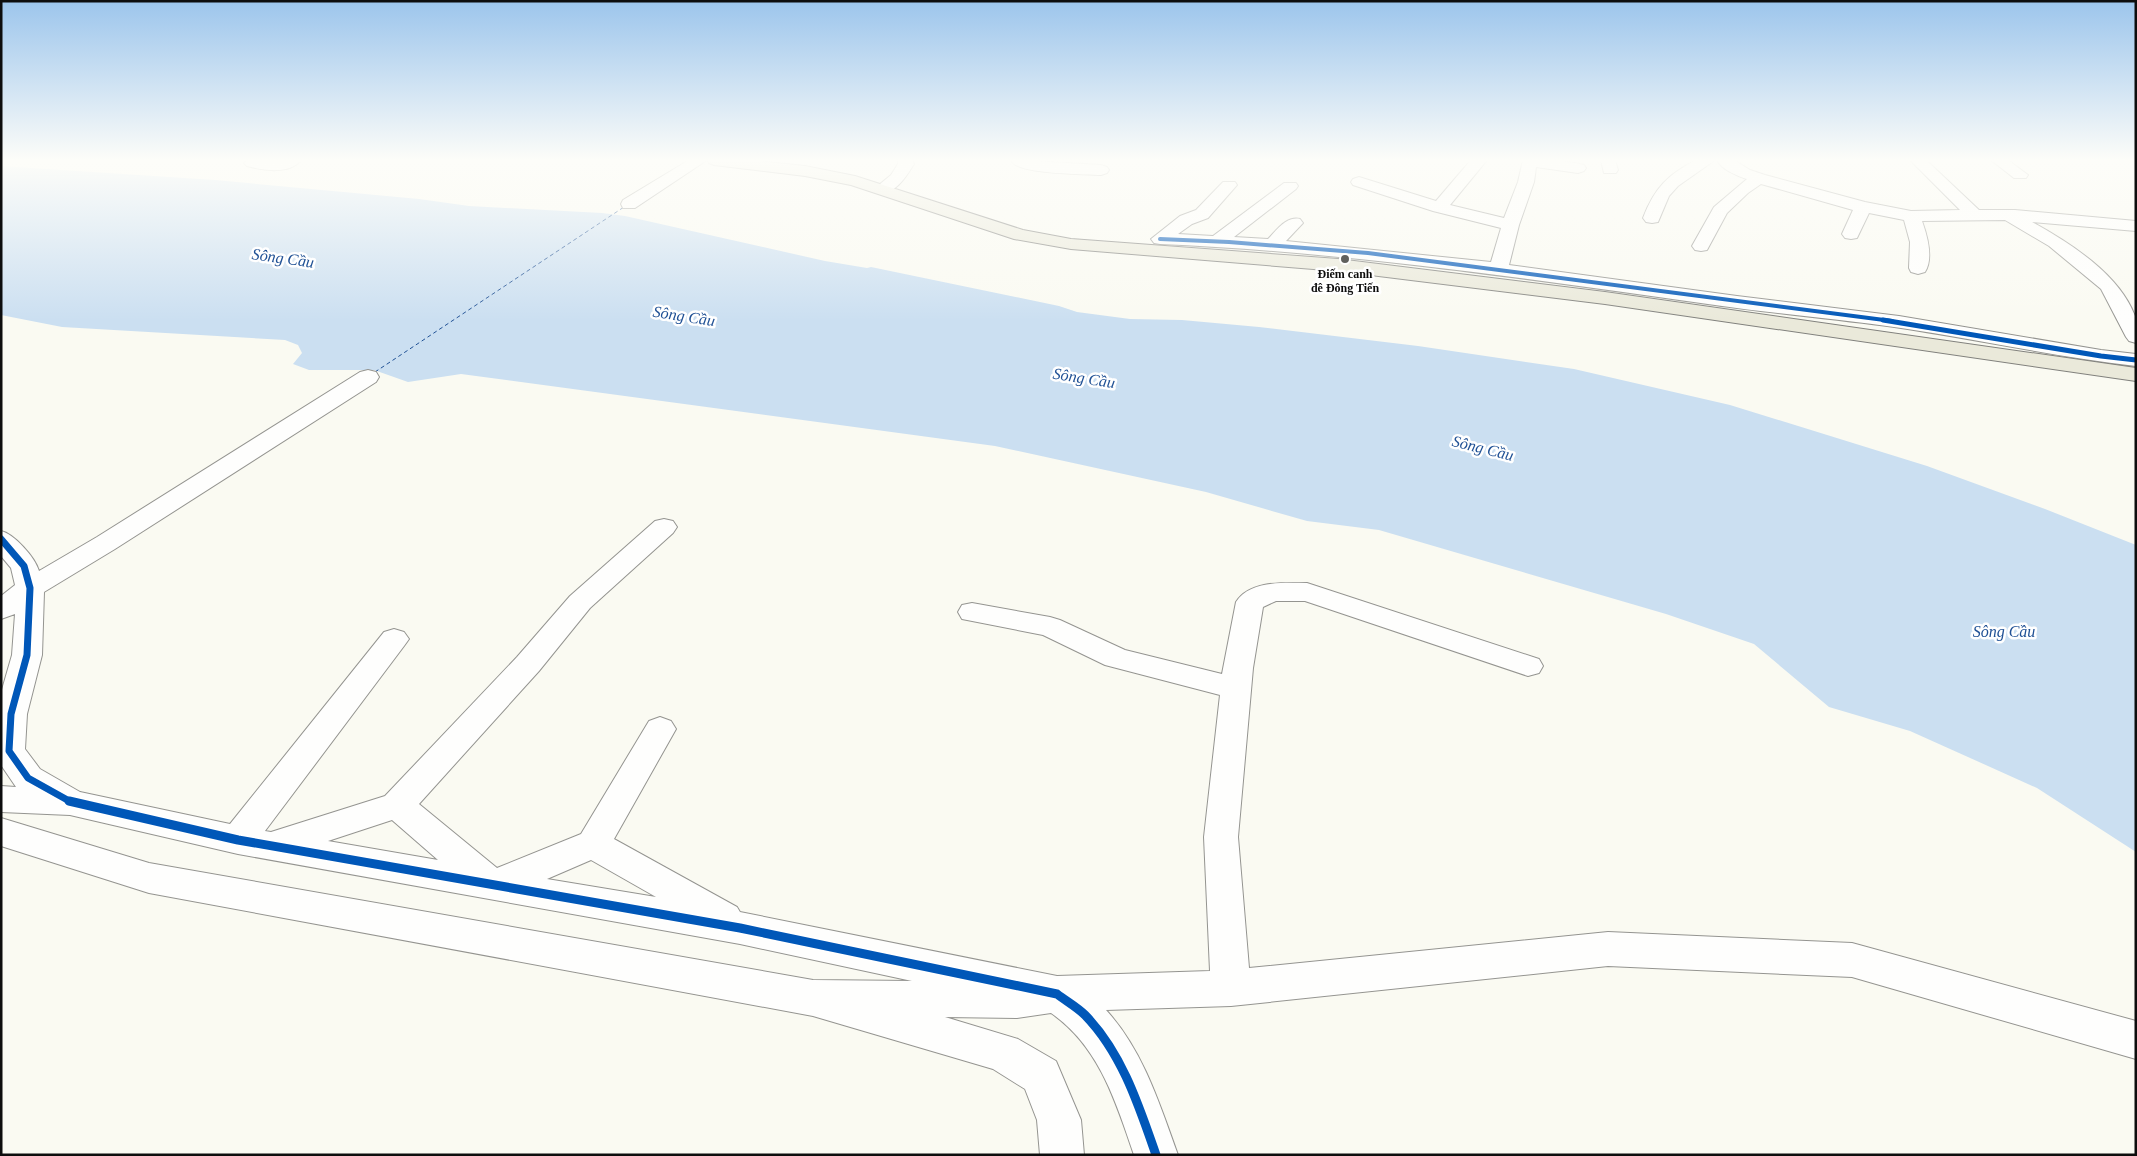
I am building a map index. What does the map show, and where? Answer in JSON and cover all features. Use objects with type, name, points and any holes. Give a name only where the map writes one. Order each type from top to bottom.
[{"type":"main road","points":[[957,214],[1020,235],[1051,241],[1090,246],[1338,265],[1686,308],[2136,375]]},
{"type":"main road","points":[[1051,241],[1160,239]]},
{"type":"main road","points":[[1338,265],[1499,268]]},
{"type":"main road","points":[[1897,322],[2065,364]]},
{"type":"street","points":[[1160,239],[1186,220],[1202,214]]},
{"type":"street","points":[[1218,241],[1253,214]]},
{"type":"street","points":[[1466,214],[1510,225]]},
{"type":"street","points":[[1499,268],[1514,214]]},
{"type":"street","points":[[1652,218],[1653,214]]},
{"type":"street","points":[[1701,246],[1718,214]]},
{"type":"street","points":[[1851,234],[1860,214]]},
{"type":"street","points":[[1900,214],[1911,216],[2008,215],[2136,226]]},
{"type":"street","points":[[2008,215],[2055,242],[2118,287],[2136,337]]},
{"type":"street","points":[[1911,216],[1917,230],[1920,260],[1918,268]]},
{"type":"street","points":[[1271,246],[1294,223]]},
{"type":"street","points":[[1160,239],[1311,248],[1499,268],[1716,299],[1897,322],[2136,360]]},
{"type":"street","points":[[1,610],[30,588],[106,543],[368,377]]},
{"type":"street","points":[[255,843],[398,804],[528,664],[580,602],[664,527]]},
{"type":"street","points":[[1,539],[24,566],[30,588],[27,655],[11,714],[8,751],[28,778],[72,803]]},
{"type":"street","points":[[1231,988],[1221,837],[1236,688],[1250,602],[1272,592],[1307,592],[1528,666]]},
{"type":"street","points":[[972,612],[1050,627],[1116,658],[1236,688]]},
{"type":"street","points":[[255,843],[394,639]]},
{"type":"street","points":[[493,886],[593,844],[660,729]]},
{"type":"street","points":[[1,800],[72,803],[255,843],[740,928],[1057,994],[1084,1014],[1111,1047],[1134,1091],[1156,1155]]},
{"type":"street","points":[[398,804],[493,886]]},
{"type":"street","points":[[1,832],[149,878],[813,998],[1003,1053],[1041,1075],[1059,1120],[1062,1155]]},
{"type":"street","points":[[593,844],[740,928]]},
{"type":"street","points":[[813,998],[1017,1000],[1057,994],[1231,988],[1608,949],[1852,960],[2136,1040]]},
{"type":"water","name":"Sông Cầu","points":[[1,214],[609,214],[825,261],[867,268],[871,267],[1059,306],[1077,312],[1130,319],[1182,320],[1259,327],[1418,346],[1574,369],[1730,405],[1927,466],[2136,545],[2136,852],[2037,788],[1910,731],[1829,707],[1754,644],[1666,614],[1379,530],[1307,521],[1206,492],[995,446],[461,374],[408,382],[374,370],[309,370],[293,364],[302,353],[298,345],[285,340],[62,327],[1,315]]},
{"type":"ferry route","points":[[375,372],[614,214]]},
{"type":"cycle path","points":[[1160,239],[1299,247],[1438,261],[1899,322],[2101,356],[2136,360]]},
{"type":"cycle path","points":[[1,539],[24,566],[30,588],[27,655],[11,714],[9,751],[28,778],[72,803],[238,840],[740,928],[1057,994],[1085,1015],[1110,1046],[1128,1081],[1156,1155]]},
{"type":"place","name":"Điếm canh đê Đông Tiến","points":[[1345,259]]}]
